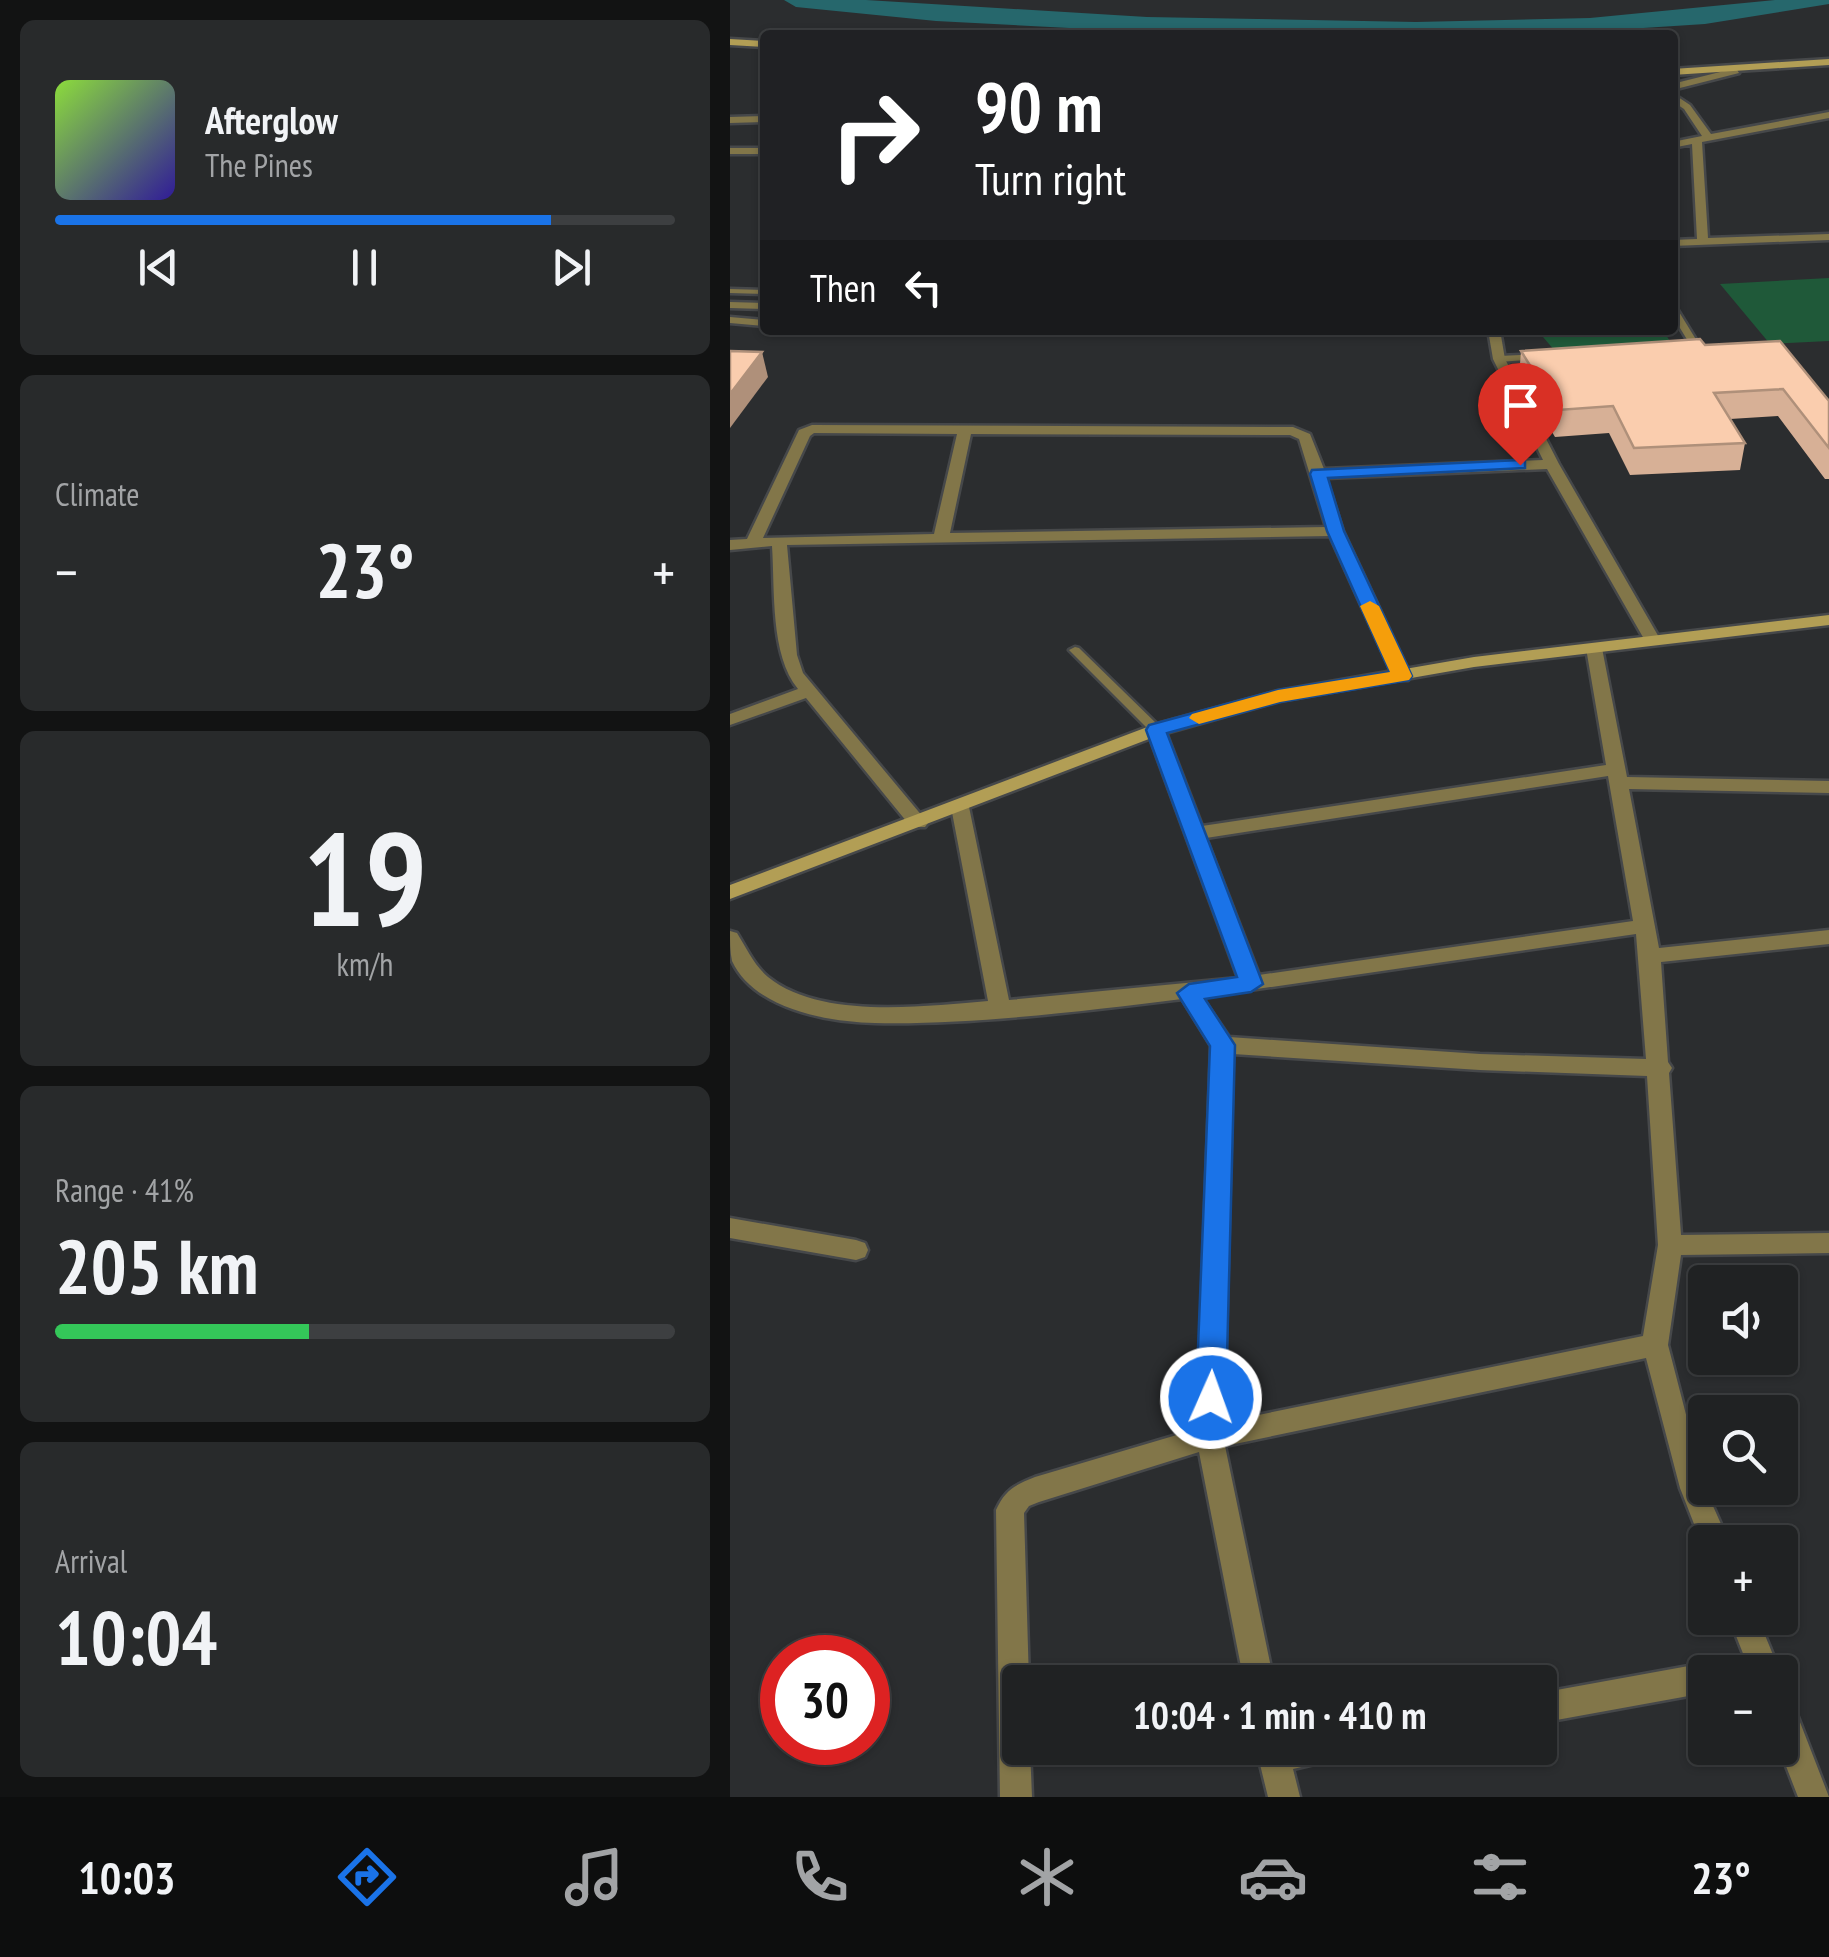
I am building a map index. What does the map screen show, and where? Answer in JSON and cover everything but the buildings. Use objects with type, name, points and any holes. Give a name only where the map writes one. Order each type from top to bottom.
[{"type":"street","points":[[730,42],[760,44]]},
{"type":"street","points":[[1678,72],[1829,62]]},
{"type":"street","points":[[1678,86],[1736,71]]},
{"type":"street","points":[[1678,101],[1686,107],[1704,141],[1703,242]]},
{"type":"street","points":[[1678,144],[1829,116]]},
{"type":"street","points":[[730,120],[760,119]]},
{"type":"street","points":[[730,151],[760,151]]},
{"type":"street","points":[[1678,243],[1829,237]]},
{"type":"street","points":[[1495,335],[1499,359],[1552,464],[1652,640]]},
{"type":"street","points":[[941,538],[965,428]]},
{"type":"street","points":[[754,541],[808,430],[1292,431],[1305,437],[1335,531],[1402,676]]},
{"type":"street","points":[[1318,474],[1552,464]]},
{"type":"street","points":[[730,546],[779,540],[1335,531]]},
{"type":"street","points":[[779,540],[790,656],[806,692],[918,823]]},
{"type":"street","points":[[730,892],[960,808],[1156,730],[1278,696],[1474,662],[1829,620]]},
{"type":"street","points":[[1594,648],[1650,956],[1661,1068],[1670,1245],[1655,1345],[1694,1488],[1708,1525]]},
{"type":"street","points":[[730,720],[806,692]]},
{"type":"street","points":[[1156,730],[1251,984]]},
{"type":"street","points":[[1196,833],[1619,776],[1829,788]]},
{"type":"street","points":[[960,808],[1000,1007]]},
{"type":"street","points":[[730,938],[750,972],[768,989],[835,1010],[874,1015],[1189,993],[1644,926]]},
{"type":"street","points":[[1650,956],[1829,937]]},
{"type":"street","points":[[1189,993],[1222,1045],[1210,1437],[1256,1665]]},
{"type":"street","points":[[1222,1045],[1480,1062],[1661,1068]]},
{"type":"street","points":[[730,1228],[856,1250]]},
{"type":"street","points":[[1670,1245],[1829,1243]]},
{"type":"street","points":[[1016,1797],[1008,1528],[1010,1510],[1020,1498],[1035,1490],[1210,1437],[1655,1345]]},
{"type":"street","points":[[1557,1705],[1688,1681]]},
{"type":"street","points":[[1798,1756],[1814,1797]]},
{"type":"street","points":[[1276,1765],[1284,1797]]},
{"type":"lane","points":[[730,291],[760,292]]},
{"type":"lane","points":[[730,305],[760,306]]},
{"type":"lane","points":[[1678,317],[1696,346],[1680,353]]},
{"type":"lane","points":[[730,320],[760,323]]},
{"type":"lane","points":[[1499,359],[1554,357]]},
{"type":"lane","points":[[1075,650],[1156,730]]},
{"type":"green space","points":[[1829,278],[1829,341],[1770,344],[1720,284]]},
{"type":"green space","points":[[1541,335],[1666,335],[1671,343],[1555,351]]},
{"type":"waterway","points":[[796,0],[1077,22],[1416,29],[1647,22],[1820,0]]},
{"type":"slow traffic","points":[[1199,718],[1278,696],[1402,676],[1370,606]]},
{"type":"route","points":[[1211,1398],[1222,1045],[1189,993],[1251,984],[1156,730],[1278,696],[1402,676],[1335,531],[1318,474],[1520,465]]}]
